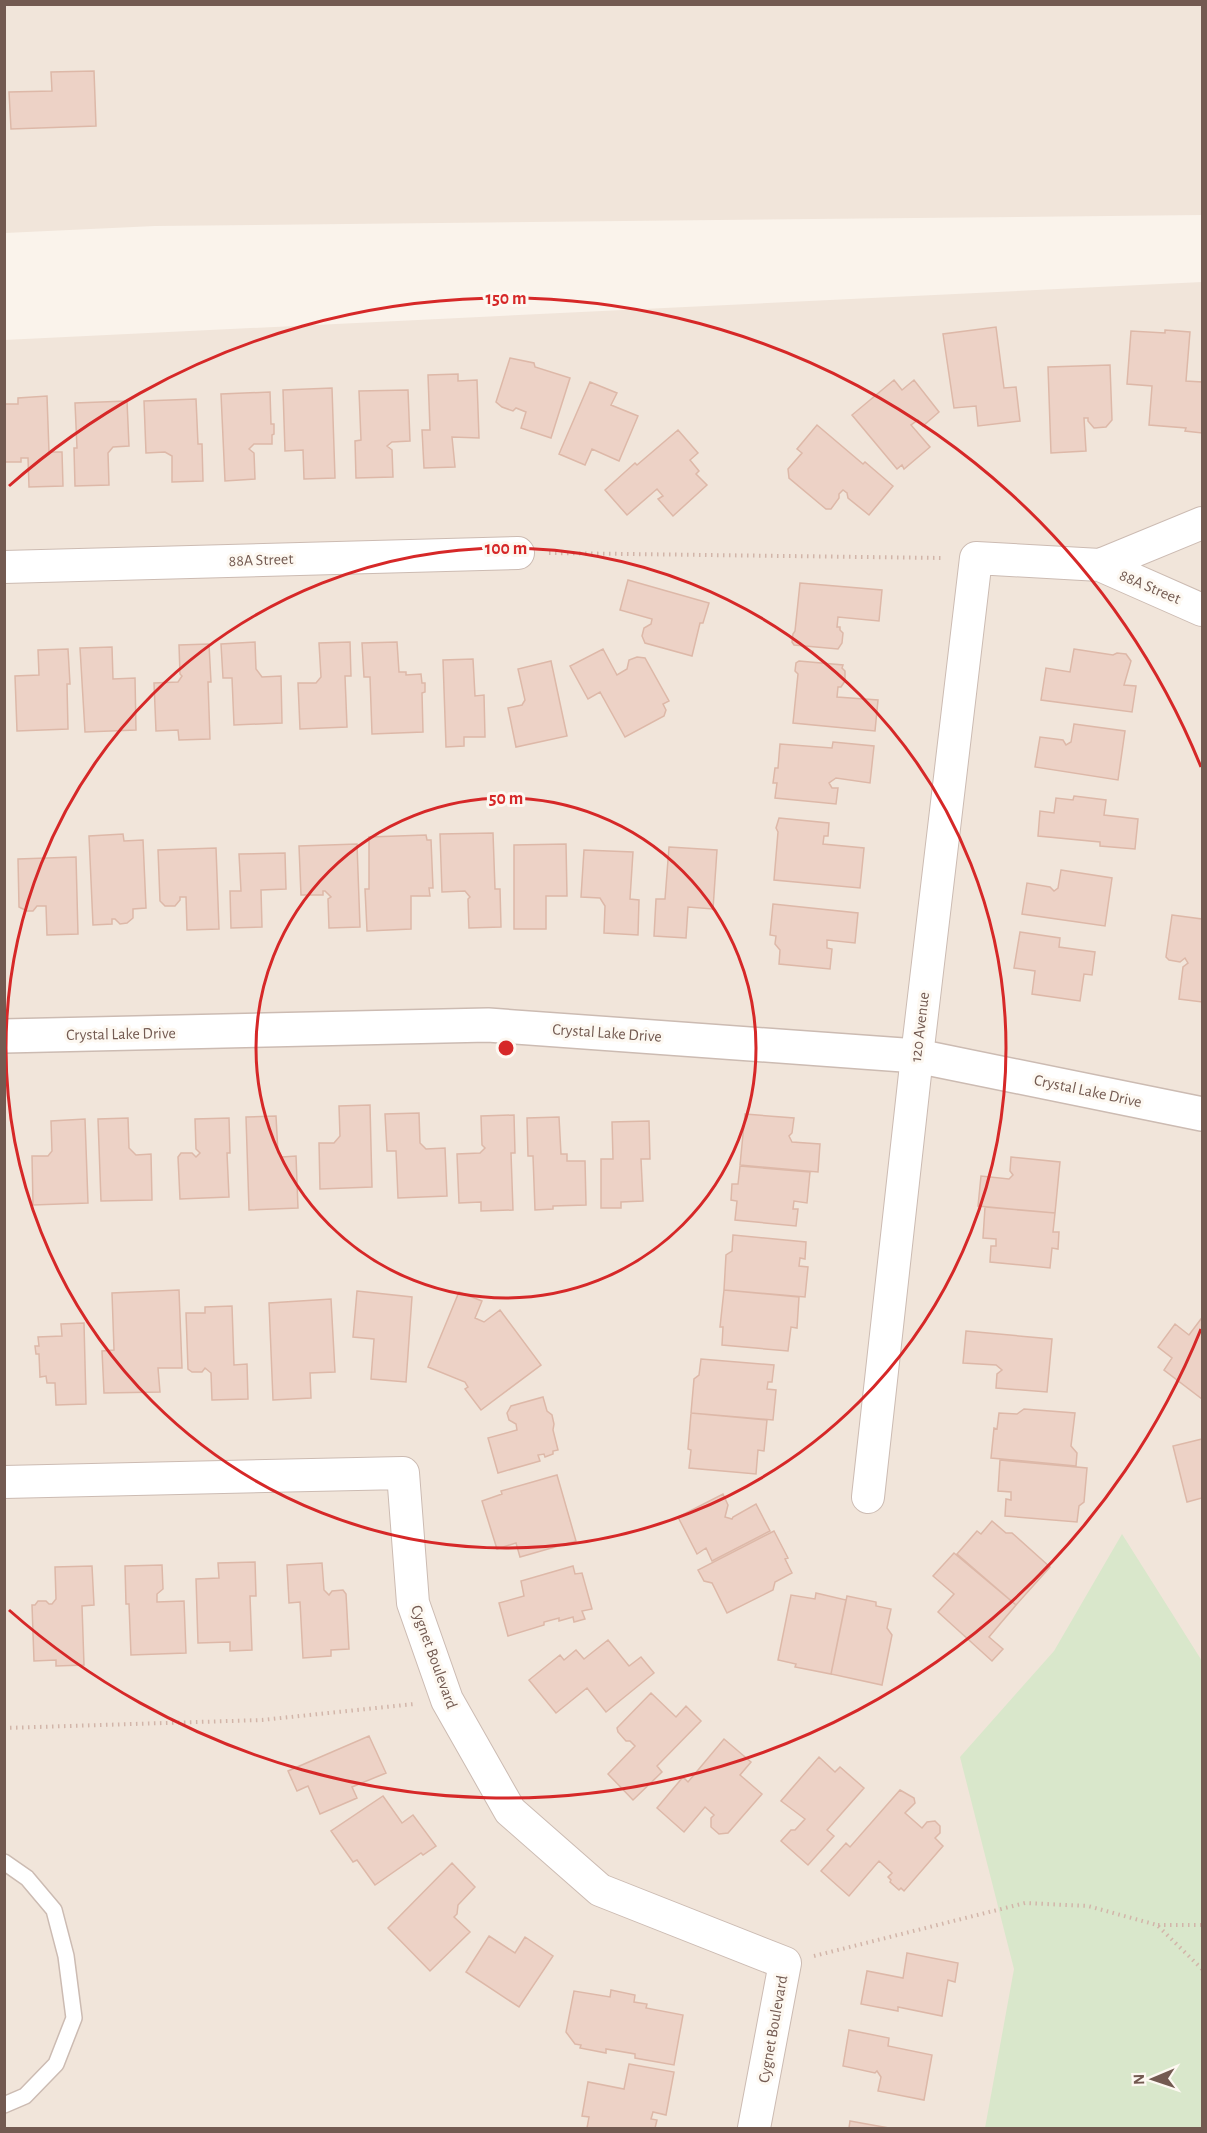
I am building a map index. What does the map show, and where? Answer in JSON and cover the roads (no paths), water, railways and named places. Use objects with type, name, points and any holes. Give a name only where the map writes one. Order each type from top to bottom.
[{"type":"street","name":"88A Street","points":[[1100,565],[1203,524]]},
{"type":"street","name":"88A Street","points":[[4,567],[518,553]]},
{"type":"street","name":"120 Avenue","points":[[868,1497],[976,558],[1100,565]]},
{"type":"street","name":"88A Street","points":[[1100,565],[1203,610]]},
{"type":"street","name":"Crystal Lake Drive","points":[[4,1036],[488,1025],[917,1056],[1203,1114]]},
{"type":"street","name":"Cygnet Boulevard","points":[[4,1482],[402,1473],[413,1603],[447,1700],[510,1811],[600,1890],[785,1963],[754,2128]]},
{"type":"lane","points":[[4,1862],[27,1878],[54,1910],[66,1956],[74,2018],[56,2064],[25,2096],[4,2105]]}]
